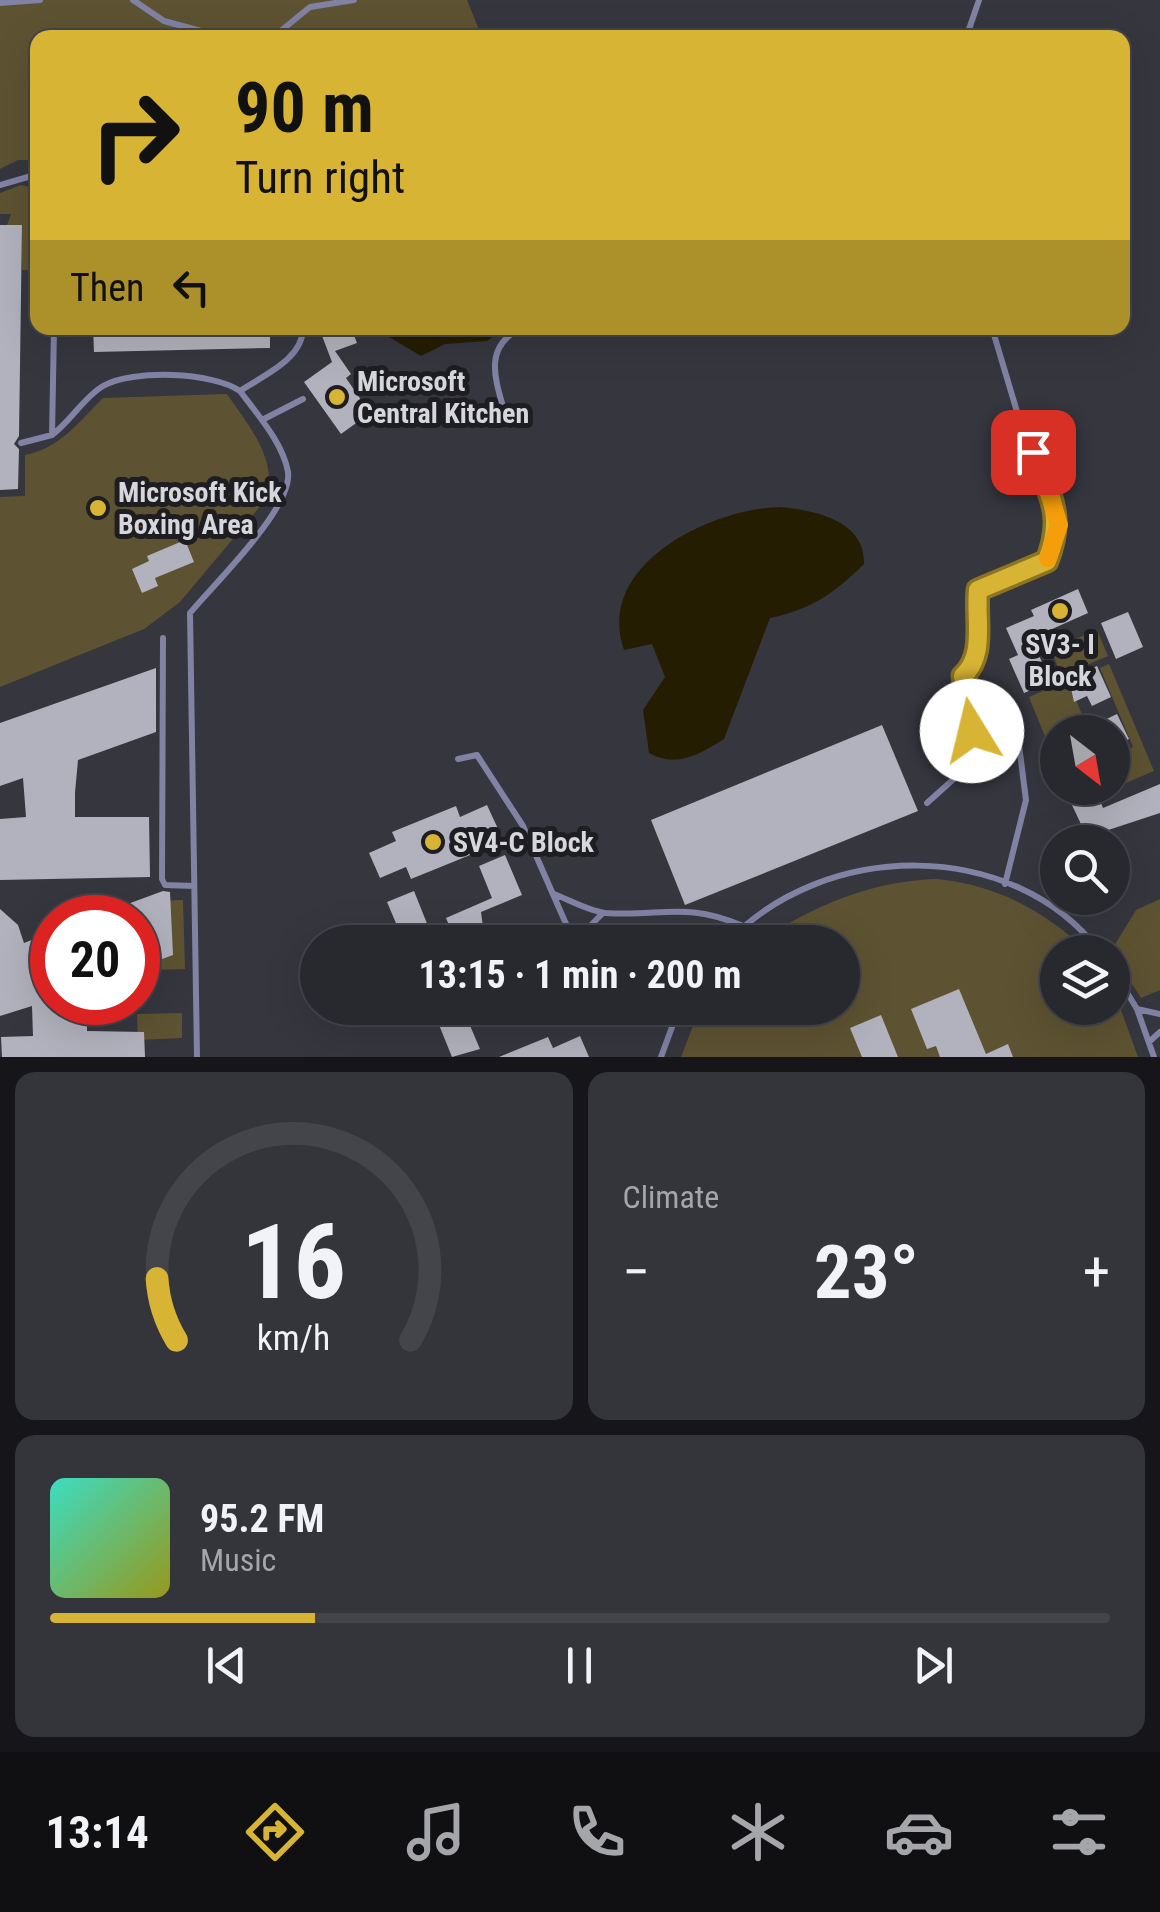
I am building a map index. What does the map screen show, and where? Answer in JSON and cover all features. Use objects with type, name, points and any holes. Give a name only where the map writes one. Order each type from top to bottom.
[{"type":"lane","points":[[0,3],[40,0]]},
{"type":"lane","points":[[133,0],[195,30]]},
{"type":"lane","points":[[282,30],[310,7],[354,0]]},
{"type":"lane","points":[[969,30],[979,0]]},
{"type":"lane","points":[[0,185],[30,176]]},
{"type":"lane","points":[[52,435],[54,335]]},
{"type":"lane","points":[[240,391],[295,352],[303,342],[302,335]]},
{"type":"lane","points":[[507,335],[494,350],[508,425]]},
{"type":"lane","points":[[976,759],[963,676],[976,664],[979,649],[975,626],[978,590],[1047,561],[1059,525],[994,335]]},
{"type":"lane","points":[[21,443],[52,435],[101,387],[117,380],[210,376],[240,391],[262,420],[288,473],[282,503],[190,613],[198,1057]]},
{"type":"lane","points":[[262,420],[303,399]]},
{"type":"lane","points":[[163,638],[162,879],[165,885],[194,886]]},
{"type":"lane","points":[[1005,884],[1026,800],[1021,736],[1012,729],[1003,736],[1004,743],[1012,748],[1019,745]]},
{"type":"lane","points":[[927,803],[976,759],[1004,743]]},
{"type":"lane","points":[[458,759],[477,755],[523,826],[566,925]]},
{"type":"lane","points":[[744,925],[787,896],[820,882],[889,865],[932,866],[1005,884],[1037,897],[1087,935]]},
{"type":"lane","points":[[552,894],[603,913],[685,909],[716,914],[741,925]]},
{"type":"lane","points":[[591,925],[603,913]]},
{"type":"lane","points":[[1130,998],[1154,1057]]},
{"type":"lane","points":[[1137,1009],[1160,1014]]},
{"type":"lane","points":[[660,1057],[672,1025]]},
{"type":"lane","points":[[1149,1042],[1160,1032]]},
{"type":"shaded area","points":[[0,0],[467,0],[479,30],[30,30],[30,160],[18,160],[0,169]]},
{"type":"shaded area","points":[[21,185],[30,187],[30,270],[22,270],[22,226],[7,225],[11,214],[0,214],[0,193]]},
{"type":"shaded area","points":[[386,335],[496,335],[487,341],[445,344],[421,356]]},
{"type":"shaded area","points":[[227,394],[264,455],[268,497],[180,602],[144,629],[0,687],[0,497],[25,496],[25,455],[59,440],[103,398]]},
{"type":"shaded area","points":[[780,507],[822,515],[847,527],[862,549],[864,564],[821,599],[770,618],[724,739],[678,759],[649,753],[643,710],[665,677],[652,644],[624,650],[619,619],[626,592],[642,568],[692,530],[752,510]]},
{"type":"shaded area","points":[[1097,630],[1108,656],[1061,676],[1051,649]]},
{"type":"shaded area","points":[[1109,664],[1154,771],[1130,781],[1133,747],[1130,715],[1120,715],[1100,668]]},
{"type":"shaded area","points":[[1068,680],[1082,715],[1040,715],[1040,724],[1029,697]]},
{"type":"shaded area","points":[[937,879],[980,887],[1019,902],[1069,935],[1040,935],[1040,1025],[1126,1025],[1138,1057],[681,1057],[693,1025],[860,1025],[860,925],[787,925],[844,897]]},
{"type":"shaded area","points":[[1160,899],[1160,990],[1141,998],[1130,981],[1130,935],[1121,935],[1136,910]]},
{"type":"shaded area","points":[[183,900],[185,969],[160,970],[160,901]]},
{"type":"shaded area","points":[[160,1013],[182,1013],[182,1038],[138,1040],[137,1025],[160,1025]]},
{"type":"building","points":[[0,225],[22,225],[19,436],[14,444],[19,449],[18,489],[0,490]]},
{"type":"building","points":[[93,335],[270,335],[270,348],[94,352]]},
{"type":"building","name":"Microsoft Central Kitchen","points":[[322,335],[354,335],[357,343],[335,351],[351,374],[346,378],[370,413],[341,434],[304,382],[332,362]]},
{"type":"building","points":[[185,540],[194,562],[155,578],[158,586],[142,593],[132,569],[149,561],[147,556]]},
{"type":"building","points":[[1078,589],[1088,613],[1032,638],[1050,682],[1024,693],[1009,659],[1018,655],[1006,628],[1034,616],[1031,610]]},
{"type":"building","points":[[1128,612],[1143,647],[1116,659],[1101,623]]},
{"type":"building","points":[[1097,666],[1111,697],[1092,706],[1087,696],[1074,702],[1069,679]]},
{"type":"building","points":[[156,668],[156,732],[78,760],[75,793],[75,817],[149,817],[150,877],[0,880],[0,819],[26,817],[23,778],[0,786],[0,723]]},
{"type":"building","points":[[882,725],[918,811],[685,905],[651,820]]},
{"type":"building","points":[[1160,784],[1160,813],[1124,825],[1081,825],[1072,805],[1130,805],[1130,797]]},
{"type":"building","name":"SV4-C Block","points":[[487,805],[499,831],[471,843],[475,853],[411,879],[406,867],[380,878],[369,853],[396,841],[392,832],[456,806],[460,817]]},
{"type":"building","points":[[505,855],[522,895],[481,912],[483,925],[449,925],[446,918],[492,898],[479,866]]},
{"type":"building","points":[[414,891],[428,925],[397,925],[387,902]]},
{"type":"building","points":[[170,892],[173,955],[160,960],[160,895],[152,895]]},
{"type":"building","points":[[0,909],[18,925],[24,943],[30,941],[30,1007],[0,1016]]},
{"type":"building","points":[[959,989],[986,1054],[1008,1044],[1013,1057],[940,1057],[936,1046],[927,1049],[911,1009]]},
{"type":"building","points":[[881,1015],[898,1057],[862,1057],[850,1028]]},
{"type":"building","points":[[33,1025],[87,1025],[87,1031],[144,1032],[145,1057],[2,1057],[1,1037],[33,1036]]},
{"type":"building","points":[[439,1025],[470,1025],[480,1049],[452,1057]]},
{"type":"building","points":[[580,1036],[589,1057],[499,1057],[548,1037],[553,1048]]},
{"type":"slow traffic","points":[[1048,558],[1059,525],[1049,493]]},
{"type":"place","name":"Microsoft Central Kitchen","points":[[337,397]]},
{"type":"place","name":"Microsoft Kick Boxing Area","points":[[98,508]]},
{"type":"place","name":"SV3- I Block","points":[[1060,611]]},
{"type":"place","name":"SV4-C Block","points":[[433,842]]},
{"type":"route","points":[[972,731],[963,676],[976,664],[979,649],[975,626],[978,590],[1047,561],[1056,540],[1059,525],[1055,507],[1033,452]]}]
